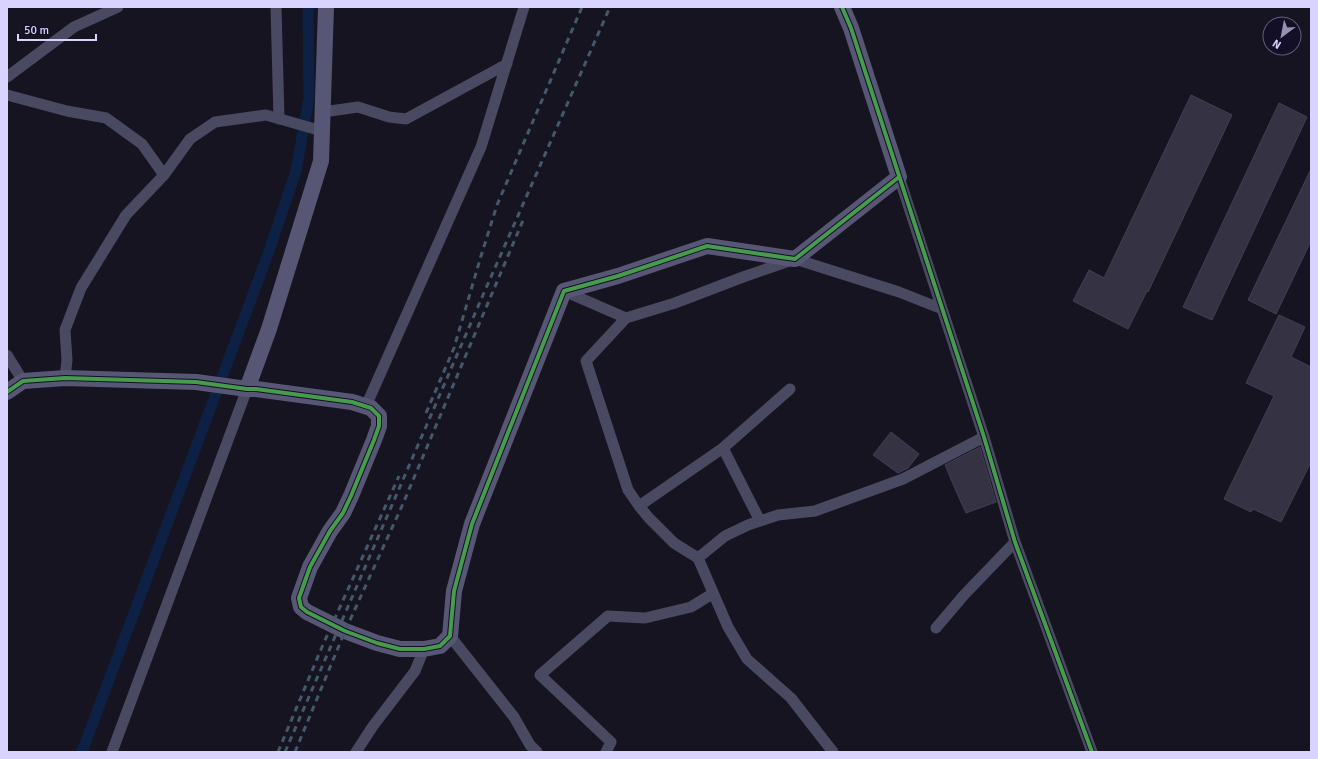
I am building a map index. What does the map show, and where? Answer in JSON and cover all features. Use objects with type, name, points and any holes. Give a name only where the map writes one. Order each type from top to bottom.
[{"type":"street","points":[[7,77],[74,27],[118,7]]},
{"type":"street","points":[[276,7],[281,119]]},
{"type":"street","points":[[112,752],[269,329],[321,160],[326,7]]},
{"type":"street","points":[[366,406],[481,148],[524,7]]},
{"type":"street","points":[[842,7],[851,28],[984,437],[1015,542],[1092,752]]},
{"type":"street","points":[[851,28],[853,7]]},
{"type":"street","points":[[323,112],[358,107],[389,117],[406,119],[507,64]]},
{"type":"street","points":[[7,95],[67,112],[106,118],[142,144],[164,175]]},
{"type":"street","points":[[65,378],[67,360],[66,330],[81,288],[126,215],[164,175],[190,139],[215,122],[266,115],[322,131]]},
{"type":"street","points":[[833,752],[791,698],[747,659],[728,627],[712,594],[698,558],[674,543],[639,506],[628,490],[586,361],[626,318],[675,303],[795,259],[899,177]]},
{"type":"street","points":[[564,291],[618,276],[707,246],[795,259],[899,292],[942,309]]},
{"type":"street","points":[[564,291],[626,318]]},
{"type":"street","points":[[7,392],[23,381],[65,378],[196,382],[352,402],[371,408],[379,416],[379,426],[374,440],[346,507],[330,531],[310,567],[299,598],[301,607],[307,612],[345,631],[377,643],[400,649],[424,649],[440,646],[450,636],[454,591],[472,524],[564,291]]},
{"type":"street","points":[[7,355],[23,381]]},
{"type":"street","points":[[639,506],[723,448],[790,389]]},
{"type":"street","points":[[698,558],[725,536],[748,525],[778,515],[815,510],[903,479],[984,437]]},
{"type":"street","points":[[723,448],[760,521]]},
{"type":"street","points":[[936,628],[964,595],[1015,542]]},
{"type":"street","points":[[606,752],[611,742],[540,675],[608,616],[645,618],[692,607],[712,594]]},
{"type":"street","points":[[450,636],[514,718],[530,745],[537,752]]},
{"type":"street","points":[[356,752],[373,726],[415,671],[424,649]]},
{"type":"building","points":[[1191,95],[1232,115],[1148,292],[1147,291],[1128,329],[1073,301],[1089,270],[1104,278]]},
{"type":"building","points":[[1279,103],[1307,117],[1212,320],[1183,307]]},
{"type":"building","points":[[1311,169],[1311,241],[1276,314],[1248,300]]},
{"type":"building","points":[[1279,315],[1305,327],[1291,357],[1311,367],[1311,462],[1281,522],[1253,509],[1251,512],[1224,499],[1274,396],[1246,383]]},
{"type":"building","points":[[891,432],[919,454],[908,468],[898,473],[873,455]]},
{"type":"building","points":[[980,447],[996,502],[966,513],[945,465]]},
{"type":"waterway","points":[[82,752],[268,254],[296,171],[309,98],[308,7]]},
{"type":"railway","points":[[426,413],[454,348],[497,205],[582,7]]},
{"type":"railway","points":[[285,752],[483,295],[610,7]]},
{"type":"railway","points":[[295,752],[345,631],[402,506],[524,218]]},
{"type":"railway","points":[[278,752],[322,647],[399,476]]},
{"type":"cycle path","points":[[842,7],[851,28],[984,437],[1015,542],[1092,752]]},
{"type":"cycle path","points":[[7,392],[23,381],[65,378],[196,382],[352,402],[371,408],[379,416],[379,426],[343,513],[330,531],[310,567],[299,598],[301,607],[307,612],[345,631],[377,643],[400,649],[424,649],[440,646],[450,636],[454,591],[472,524],[564,291],[618,276],[707,246],[795,259],[899,177]]}]
